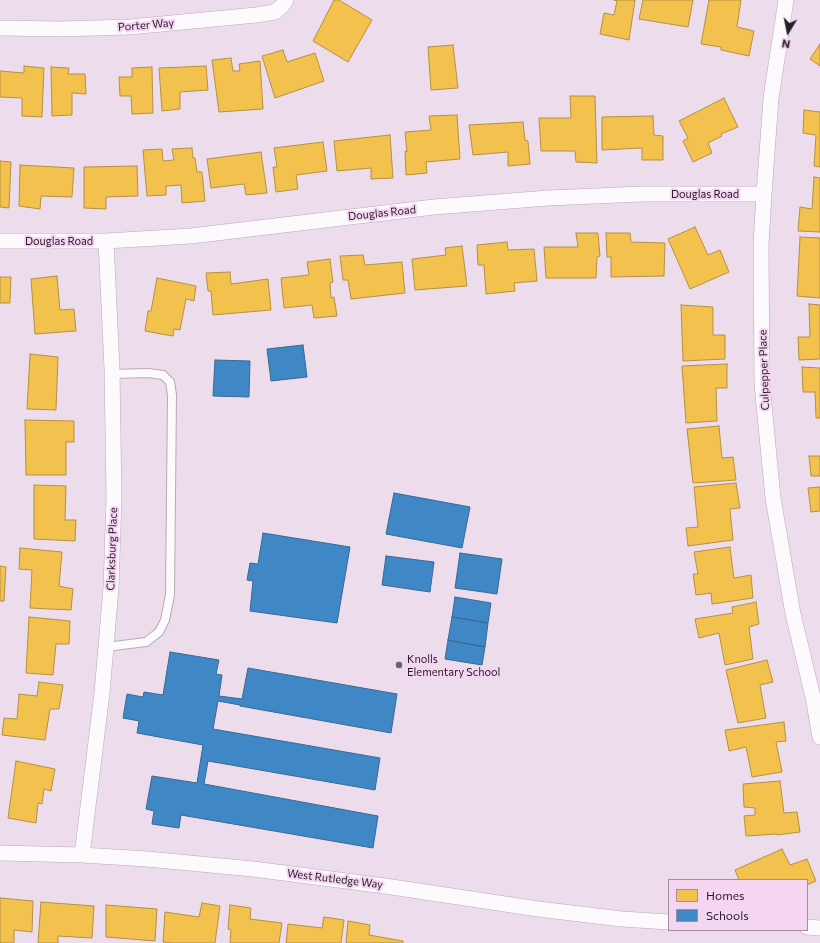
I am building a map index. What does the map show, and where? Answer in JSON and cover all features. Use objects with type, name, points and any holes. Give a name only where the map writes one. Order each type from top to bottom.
[{"type":"street","name":"Porter Way","points":[[0,28],[59,29],[130,27],[275,12],[286,0]]},
{"type":"street","name":"Culpepper Place","points":[[786,0],[771,98],[764,194],[761,245],[762,384],[773,498],[793,614],[813,697],[820,737]]},
{"type":"street","name":"Douglas Road","points":[[0,241],[106,241],[191,236],[427,208],[548,198],[644,194],[764,194]]},
{"type":"street","name":"Clarksburg Place","points":[[82,855],[102,693],[110,588],[114,498],[112,374],[106,241]]},
{"type":"street","name":"West Rutledge Way","points":[[0,853],[147,858],[253,869],[385,886],[546,910],[622,919],[668,922]]},
{"type":"street","points":[[808,927],[820,928]]},
{"type":"lane","points":[[106,647],[146,642],[159,632],[168,610],[170,595],[172,395],[170,382],[163,375],[148,373],[112,374]]},
{"type":"building: Homes","points":[[334,0],[339,0],[372,20],[348,62],[313,41]]},
{"type":"building: Homes","points":[[614,0],[635,0],[629,40],[600,34],[604,13],[614,15],[617,1]]},
{"type":"building: Homes","points":[[643,0],[693,0],[688,27],[639,19]]},
{"type":"building: Homes","points":[[709,0],[741,0],[737,27],[754,31],[749,56],[721,50],[721,47],[701,44]]},
{"type":"building: Homes","points":[[820,44],[820,66],[810,59]]},
{"type":"building: Homes","points":[[453,45],[458,88],[431,90],[428,47]]},
{"type":"building: Homes","points":[[283,50],[287,62],[315,53],[324,81],[275,98],[262,56]]},
{"type":"building: Homes","points":[[231,58],[233,71],[240,71],[239,64],[260,61],[263,109],[219,112],[212,60]]},
{"type":"building: Homes","points":[[24,66],[44,68],[42,117],[22,116],[22,98],[0,97],[0,71],[24,73]]},
{"type":"building: Homes","points":[[206,66],[208,90],[180,92],[180,109],[162,111],[159,68]]},
{"type":"building: Homes","points":[[51,67],[69,68],[68,74],[85,74],[86,94],[72,93],[72,115],[52,116]]},
{"type":"building: Homes","points":[[152,67],[153,113],[132,114],[131,96],[120,96],[119,77],[132,77],[132,68]]},
{"type":"building: Homes","points":[[570,96],[595,96],[597,163],[576,162],[575,151],[541,151],[539,118],[571,118]]},
{"type":"building: Homes","points":[[724,98],[738,127],[721,134],[722,136],[708,143],[712,153],[693,162],[683,141],[688,138],[679,121]]},
{"type":"building: Homes","points":[[804,110],[820,112],[820,167],[814,166],[816,135],[803,133]]},
{"type":"building: Homes","points":[[457,115],[460,159],[426,162],[427,173],[406,175],[405,151],[407,152],[405,132],[431,130],[429,116]]},
{"type":"building: Homes","points":[[653,116],[654,135],[663,136],[663,160],[642,160],[642,148],[602,150],[602,117]]},
{"type":"building: Homes","points":[[523,122],[525,140],[528,141],[530,164],[508,166],[508,152],[473,155],[469,125]]},
{"type":"building: Homes","points":[[390,135],[393,178],[371,179],[371,168],[337,171],[334,141]]},
{"type":"building: Homes","points":[[323,142],[327,171],[296,175],[298,189],[276,192],[273,167],[277,167],[274,148]]},
{"type":"building: Homes","points":[[192,148],[197,172],[202,172],[205,201],[182,203],[181,185],[166,186],[166,195],[147,196],[143,150],[162,149],[163,161],[174,160],[172,149]]},
{"type":"building: Homes","points":[[261,152],[267,193],[246,195],[244,184],[211,188],[207,159]]},
{"type":"building: Homes","points":[[0,161],[11,162],[9,208],[0,207]]},
{"type":"building: Homes","points":[[20,165],[74,168],[72,197],[41,196],[40,209],[19,206]]},
{"type":"building: Homes","points":[[137,166],[138,196],[106,197],[106,209],[84,208],[84,167]]},
{"type":"building: Homes","points":[[814,177],[820,178],[820,232],[798,231],[800,207],[812,209]]},
{"type":"building: Homes","points":[[695,227],[708,255],[720,250],[729,272],[690,289],[668,239]]},
{"type":"building: Homes","points":[[576,233],[598,233],[600,256],[597,257],[596,278],[546,278],[544,247],[578,247]]},
{"type":"building: Homes","points":[[606,233],[630,233],[631,242],[665,243],[664,276],[611,277],[611,257],[607,257]]},
{"type":"building: Homes","points":[[800,237],[820,238],[820,298],[797,296]]},
{"type":"building: Homes","points":[[507,242],[508,250],[534,249],[537,281],[514,283],[515,291],[486,294],[484,265],[478,265],[477,245]]},
{"type":"building: Homes","points":[[462,246],[467,286],[415,290],[412,259],[446,255],[445,248]]},
{"type":"building: Homes","points":[[363,255],[365,265],[402,262],[405,293],[351,299],[348,280],[343,280],[340,256]]},
{"type":"building: Homes","points":[[330,259],[333,282],[330,283],[331,298],[334,297],[337,316],[314,318],[312,305],[284,308],[281,278],[309,275],[307,262]]},
{"type":"building: Homes","points":[[230,272],[231,284],[268,279],[271,310],[213,315],[211,291],[208,291],[206,273]]},
{"type":"building: Homes","points":[[57,276],[60,310],[74,309],[76,331],[35,334],[31,279]]},
{"type":"building: Homes","points":[[0,277],[11,277],[10,303],[0,303]]},
{"type":"building: Homes","points":[[157,278],[196,286],[194,301],[186,299],[180,330],[174,329],[173,336],[145,331],[148,311],[151,311]]},
{"type":"building: Homes","points":[[809,304],[820,305],[820,359],[799,360],[798,337],[810,337]]},
{"type":"building: Homes","points":[[681,305],[713,307],[713,335],[725,335],[725,359],[683,361]]},
{"type":"building: Homes","points":[[30,354],[58,357],[56,410],[27,409]]},
{"type":"building: Homes","points":[[727,364],[727,388],[716,388],[717,421],[686,423],[682,366]]},
{"type":"building: Homes","points":[[802,367],[820,368],[820,418],[816,418],[815,392],[803,392]]},
{"type":"building: Homes","points":[[25,420],[74,421],[74,442],[66,442],[66,475],[26,475]]},
{"type":"building: Homes","points":[[719,426],[722,458],[733,457],[736,480],[693,483],[687,429]]},
{"type":"building: Homes","points":[[809,456],[820,456],[820,476],[811,476]]},
{"type":"building: Homes","points":[[736,483],[740,508],[730,509],[733,540],[688,546],[686,528],[698,527],[694,487]]},
{"type":"building: Homes","points":[[34,485],[66,486],[65,520],[76,520],[75,541],[34,539]]},
{"type":"building: Homes","points":[[820,487],[820,511],[811,512],[808,488]]},
{"type":"building: Homes","points":[[730,547],[734,578],[751,575],[753,598],[712,604],[711,593],[696,595],[693,574],[698,574],[694,552]]},
{"type":"building: Homes","points":[[20,548],[62,552],[59,586],[73,589],[71,610],[30,608],[32,570],[19,569]]},
{"type":"building: Homes","points":[[0,566],[6,567],[4,601],[0,601]]},
{"type":"building: Homes","points":[[756,602],[759,624],[749,627],[753,659],[725,665],[719,633],[699,638],[695,619],[733,613],[732,607]]},
{"type":"building: Homes","points":[[29,617],[70,621],[69,644],[56,644],[53,675],[26,673]]},
{"type":"building: Homes","points":[[767,660],[773,682],[760,685],[766,718],[738,723],[726,670]]},
{"type":"building: Homes","points":[[39,682],[63,685],[59,709],[50,709],[45,740],[2,735],[4,718],[17,719],[19,694],[37,696]]},
{"type":"building: Homes","points":[[784,722],[786,741],[776,742],[782,772],[752,777],[746,747],[729,751],[725,730]]},
{"type":"building: Homes","points":[[16,761],[55,769],[51,791],[44,789],[42,804],[38,803],[36,823],[8,818]]},
{"type":"building: Homes","points":[[780,781],[784,813],[797,812],[800,832],[777,835],[746,836],[744,816],[755,815],[755,808],[744,807],[743,784]]},
{"type":"building: Homes","points":[[782,849],[790,865],[807,859],[816,881],[808,885],[808,879],[739,879],[735,870]]},
{"type":"building: Homes","points":[[0,898],[33,901],[32,932],[14,930],[14,943],[0,943]]},
{"type":"building: Homes","points":[[41,902],[94,906],[92,938],[58,936],[58,943],[38,943]]},
{"type":"building: Homes","points":[[202,903],[220,906],[215,943],[163,942],[165,912],[199,917]]},
{"type":"building: Homes","points":[[106,905],[157,909],[155,941],[106,937]]},
{"type":"building: Homes","points":[[230,905],[251,908],[250,919],[282,923],[279,943],[230,943],[231,930],[228,929]]},
{"type":"building: Homes","points":[[324,917],[344,920],[341,943],[286,943],[288,924],[322,928]]},
{"type":"building: Homes","points":[[348,921],[370,925],[369,935],[403,941],[403,943],[346,943]]},
{"type":"building: Schools","points":[[303,345],[307,377],[271,381],[267,349]]},
{"type":"building: Schools","points":[[215,360],[250,361],[249,397],[213,396]]},
{"type":"building: Schools","points":[[394,493],[470,507],[462,548],[386,534]]},
{"type":"building: Schools","points":[[263,533],[350,547],[337,623],[250,611],[253,581],[247,580],[250,563],[258,564]]},
{"type":"building: Schools","points":[[460,553],[502,559],[497,594],[455,588]]},
{"type":"building: Schools","points":[[386,556],[434,562],[430,592],[382,585]]},
{"type":"building: Schools","points":[[455,597],[491,603],[488,623],[452,617]]},
{"type":"building: Schools","points":[[452,617],[488,623],[485,647],[448,640]]},
{"type":"building: Schools","points":[[448,640],[485,647],[482,665],[445,659]]},
{"type":"building: Schools","points":[[170,652],[219,660],[216,674],[222,675],[219,696],[242,699],[248,668],[397,694],[391,733],[218,701],[213,729],[380,758],[375,790],[208,761],[204,784],[378,816],[373,848],[181,815],[179,828],[152,824],[154,811],[146,809],[152,776],[197,783],[203,745],[137,733],[139,721],[123,718],[127,694],[143,697],[144,692],[163,695]]},
{"type":"place","name":"Knolls Elementary School","points":[[399,665]]}]
